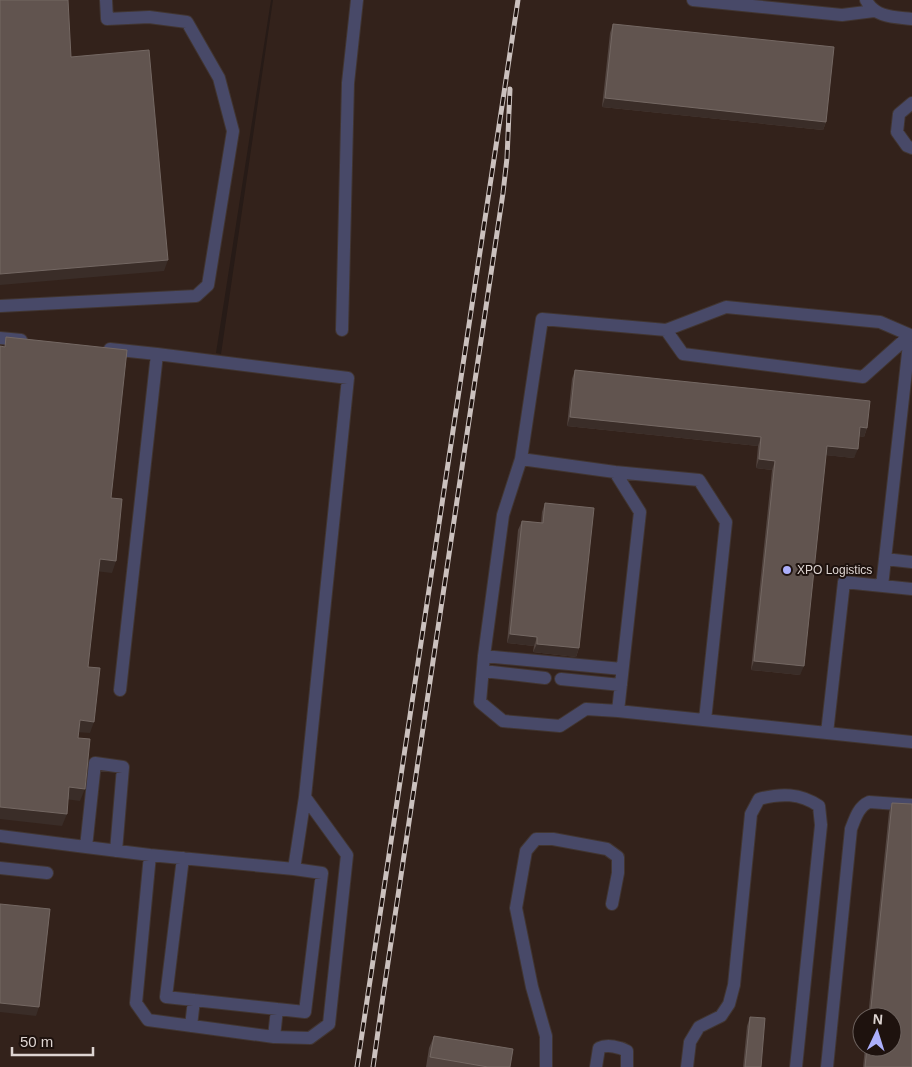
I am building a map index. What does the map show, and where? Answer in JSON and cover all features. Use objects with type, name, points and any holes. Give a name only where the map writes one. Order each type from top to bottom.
[{"type":"lane","points":[[0,306],[196,296],[208,285],[233,131],[219,78],[187,22],[149,17],[107,19],[106,0]]},
{"type":"lane","points":[[342,330],[348,83],[357,0]]},
{"type":"lane","points":[[693,0],[842,15],[870,5],[881,15],[912,19]]},
{"type":"lane","points":[[912,103],[899,114],[897,132],[907,146],[912,148]]},
{"type":"lane","points":[[910,335],[880,322],[726,307],[666,330],[542,319],[522,459],[503,515],[484,656],[480,702],[503,721],[560,726],[586,709],[912,742]]},
{"type":"lane","points":[[666,330],[683,354],[863,378],[910,335]]},
{"type":"lane","points":[[882,586],[910,335]]},
{"type":"lane","points":[[0,338],[30,341]]},
{"type":"lane","points":[[98,348],[348,378],[305,797],[294,869]]},
{"type":"lane","points":[[120,690],[157,354]]},
{"type":"lane","points":[[522,459],[615,472],[699,480],[726,522],[705,720]]},
{"type":"lane","points":[[615,472],[640,512],[618,711]]},
{"type":"lane","points":[[885,559],[912,562]]},
{"type":"lane","points":[[827,733],[844,582],[912,589]]},
{"type":"lane","points":[[484,656],[622,669]]},
{"type":"lane","points":[[483,672],[545,678]]},
{"type":"lane","points":[[562,679],[621,685]]},
{"type":"lane","points":[[86,847],[95,763],[123,766],[116,851]]},
{"type":"lane","points":[[687,1067],[690,1042],[699,1027],[721,1016],[729,1004],[734,985],[752,814],[759,798],[776,794],[807,798],[819,806],[821,824],[796,1067]]},
{"type":"lane","points":[[150,855],[136,1003],[148,1020],[274,1037],[310,1038],[329,1024],[347,855],[305,797]]},
{"type":"lane","points":[[827,1067],[851,829],[855,817],[865,804],[869,802],[912,805]]},
{"type":"lane","points":[[0,836],[150,855],[184,858],[294,869],[322,873],[305,1012],[166,997],[184,858]]},
{"type":"lane","points":[[546,1067],[546,1036],[532,987],[516,908],[526,850],[536,840],[553,839],[607,849],[618,857],[618,873],[612,904]]},
{"type":"lane","points":[[0,868],[47,873]]},
{"type":"lane","points":[[191,1026],[194,1000]]},
{"type":"lane","points":[[274,1037],[277,1009]]},
{"type":"lane","points":[[596,1067],[597,1053],[604,1046],[623,1048],[627,1051],[627,1067]]},
{"type":"shaded area","points":[[0,0],[271,0],[216,353],[221,354],[273,0],[912,0],[912,1067],[0,1067]]},
{"type":"building","points":[[0,0],[68,0],[71,57],[149,50],[168,260],[0,274]]},
{"type":"building","points":[[613,24],[834,47],[826,122],[605,98]]},
{"type":"building","points":[[6,337],[127,350],[111,498],[122,499],[116,561],[100,559],[88,667],[100,668],[94,722],[80,720],[78,738],[90,739],[85,789],[69,787],[67,814],[0,807],[0,346],[5,347]]},
{"type":"building","name":"XPO Logistics","points":[[575,370],[870,401],[867,428],[860,427],[858,449],[827,446],[804,666],[754,661],[775,461],[759,459],[761,437],[570,417]]},
{"type":"building","points":[[545,503],[594,508],[579,648],[537,644],[537,637],[510,634],[522,521],[543,523]]},
{"type":"building","points":[[892,803],[912,804],[912,1067],[865,1067],[866,1057],[902,1057],[902,1007],[871,1007]]},
{"type":"building","points":[[0,904],[50,909],[39,1007],[0,1003]]},
{"type":"building","points":[[750,1017],[765,1018],[761,1067],[745,1067]]},
{"type":"building","points":[[434,1036],[513,1049],[510,1067],[488,1067],[430,1057]]},
{"type":"railway","points":[[357,1067],[518,0]]},
{"type":"railway","points":[[373,1067],[503,193],[507,158],[510,89]]},
{"type":"place","name":"XPO Logistics","points":[[787,570]]}]
